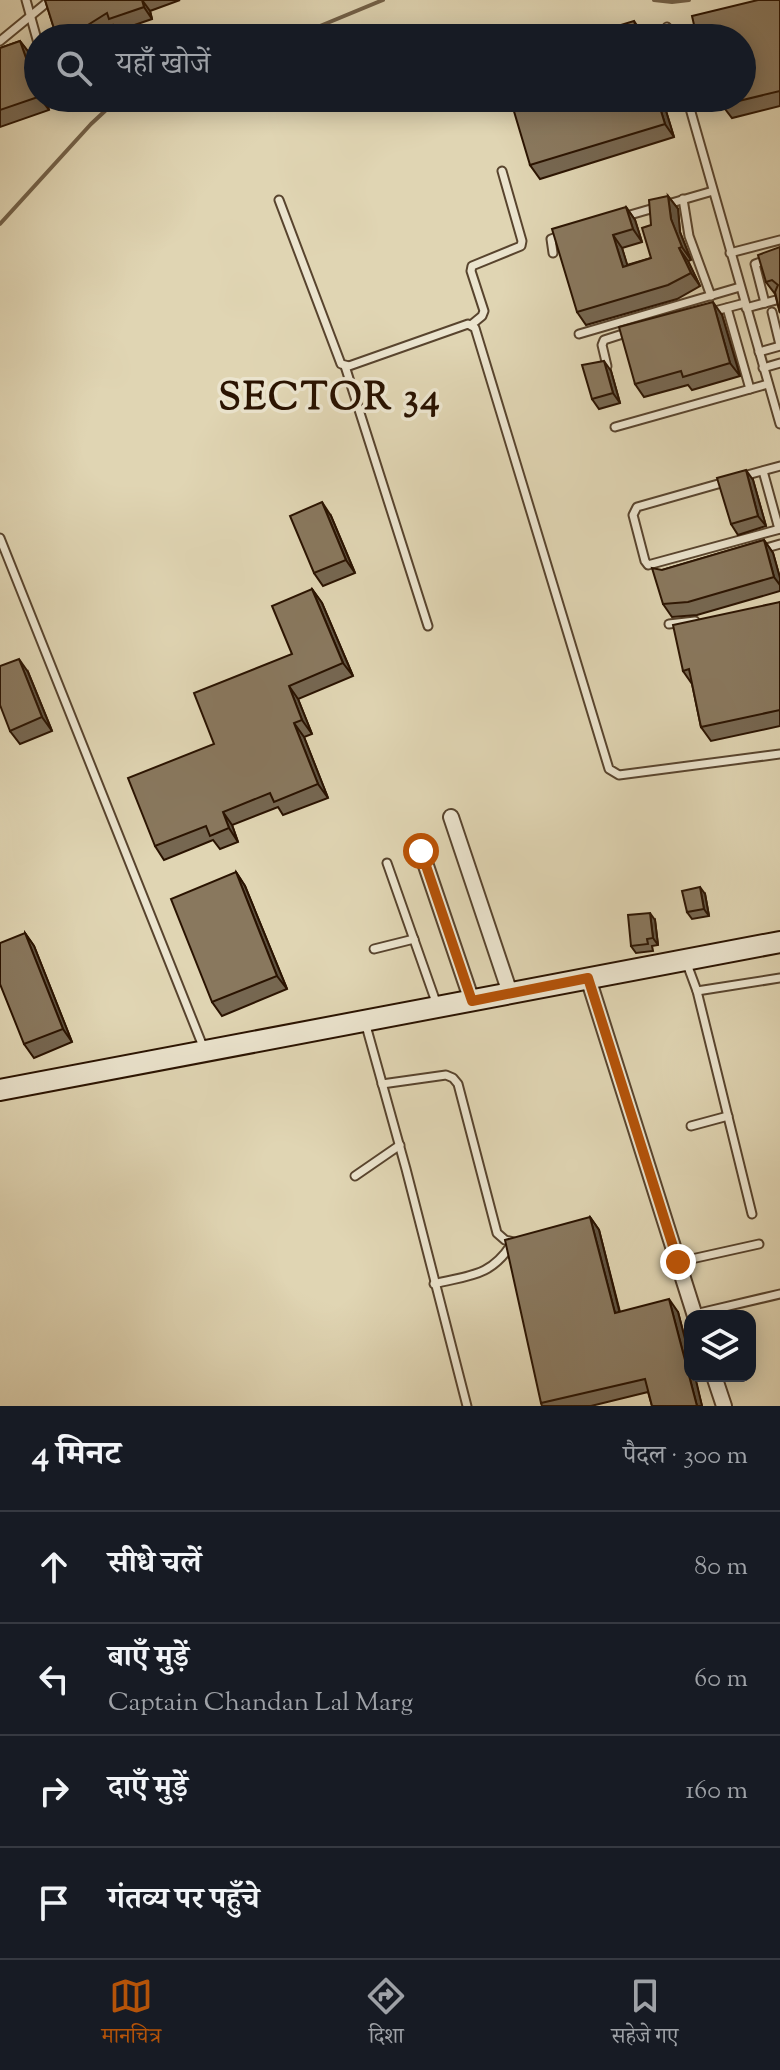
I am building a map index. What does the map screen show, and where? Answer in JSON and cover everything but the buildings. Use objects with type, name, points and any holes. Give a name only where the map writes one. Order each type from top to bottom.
[{"type":"street","points":[[451,817],[510,993]]},
{"type":"street","points":[[421,851],[472,1001]]},
{"type":"street","points":[[0,1090],[780,942]]},
{"type":"street","points":[[588,978],[693,1310]]},
{"type":"street","points":[[716,1382],[724,1406]]},
{"type":"lane","points":[[26,0],[33,24]]},
{"type":"lane","points":[[0,41],[50,0]]},
{"type":"lane","points":[[691,112],[780,424]]},
{"type":"lane","points":[[345,366],[471,325],[482,316],[484,311],[472,266],[521,246],[522,241],[502,171]]},
{"type":"lane","points":[[610,221],[713,191]]},
{"type":"lane","points":[[683,199],[693,249],[711,296]]},
{"type":"lane","points":[[279,200],[337,359],[345,366],[428,626]]},
{"type":"lane","points":[[553,253],[551,239],[567,234]]},
{"type":"lane","points":[[730,253],[780,240]]},
{"type":"lane","points":[[765,303],[755,264],[780,255]]},
{"type":"lane","points":[[579,334],[740,287]]},
{"type":"lane","points":[[697,315],[780,299]]},
{"type":"lane","points":[[727,308],[750,389]]},
{"type":"lane","points":[[759,352],[780,345],[772,312]]},
{"type":"lane","points":[[471,325],[478,335],[609,769],[619,775],[780,754]]},
{"type":"lane","points":[[607,366],[602,345],[604,340],[637,330]]},
{"type":"lane","points":[[763,368],[780,363]]},
{"type":"lane","points":[[615,427],[768,384]]},
{"type":"lane","points":[[763,471],[780,529],[653,566],[645,561],[633,515],[637,507],[780,466]]},
{"type":"lane","points":[[0,538],[205,1051]]},
{"type":"lane","points":[[752,552],[780,544]]},
{"type":"lane","points":[[669,624],[698,621]]},
{"type":"lane","points":[[387,863],[438,1007]]},
{"type":"lane","points":[[374,949],[414,939]]},
{"type":"lane","points":[[686,962],[697,991],[752,1214]]},
{"type":"lane","points":[[697,991],[780,978]]},
{"type":"lane","points":[[365,1021],[467,1406]]},
{"type":"lane","points":[[382,1084],[446,1075],[453,1078],[458,1084],[497,1233],[516,1241],[495,1266],[434,1284]]},
{"type":"lane","points":[[691,1126],[728,1116]]},
{"type":"lane","points":[[355,1176],[400,1145]]},
{"type":"lane","points":[[678,1262],[759,1244]]},
{"type":"lane","points":[[713,1310],[780,1294]]},
{"type":"lane","points":[[728,1306],[729,1310]]},
{"type":"waterway","points":[[325,24],[383,0]]},
{"type":"waterway","points":[[654,0],[689,0]]},
{"type":"waterway","points":[[0,224],[104,112]]},
{"type":"district","name":"SECTOR 34","points":[[330,396]]},
{"type":"route","points":[[421,851],[472,1001],[588,978],[678,1262]]}]
